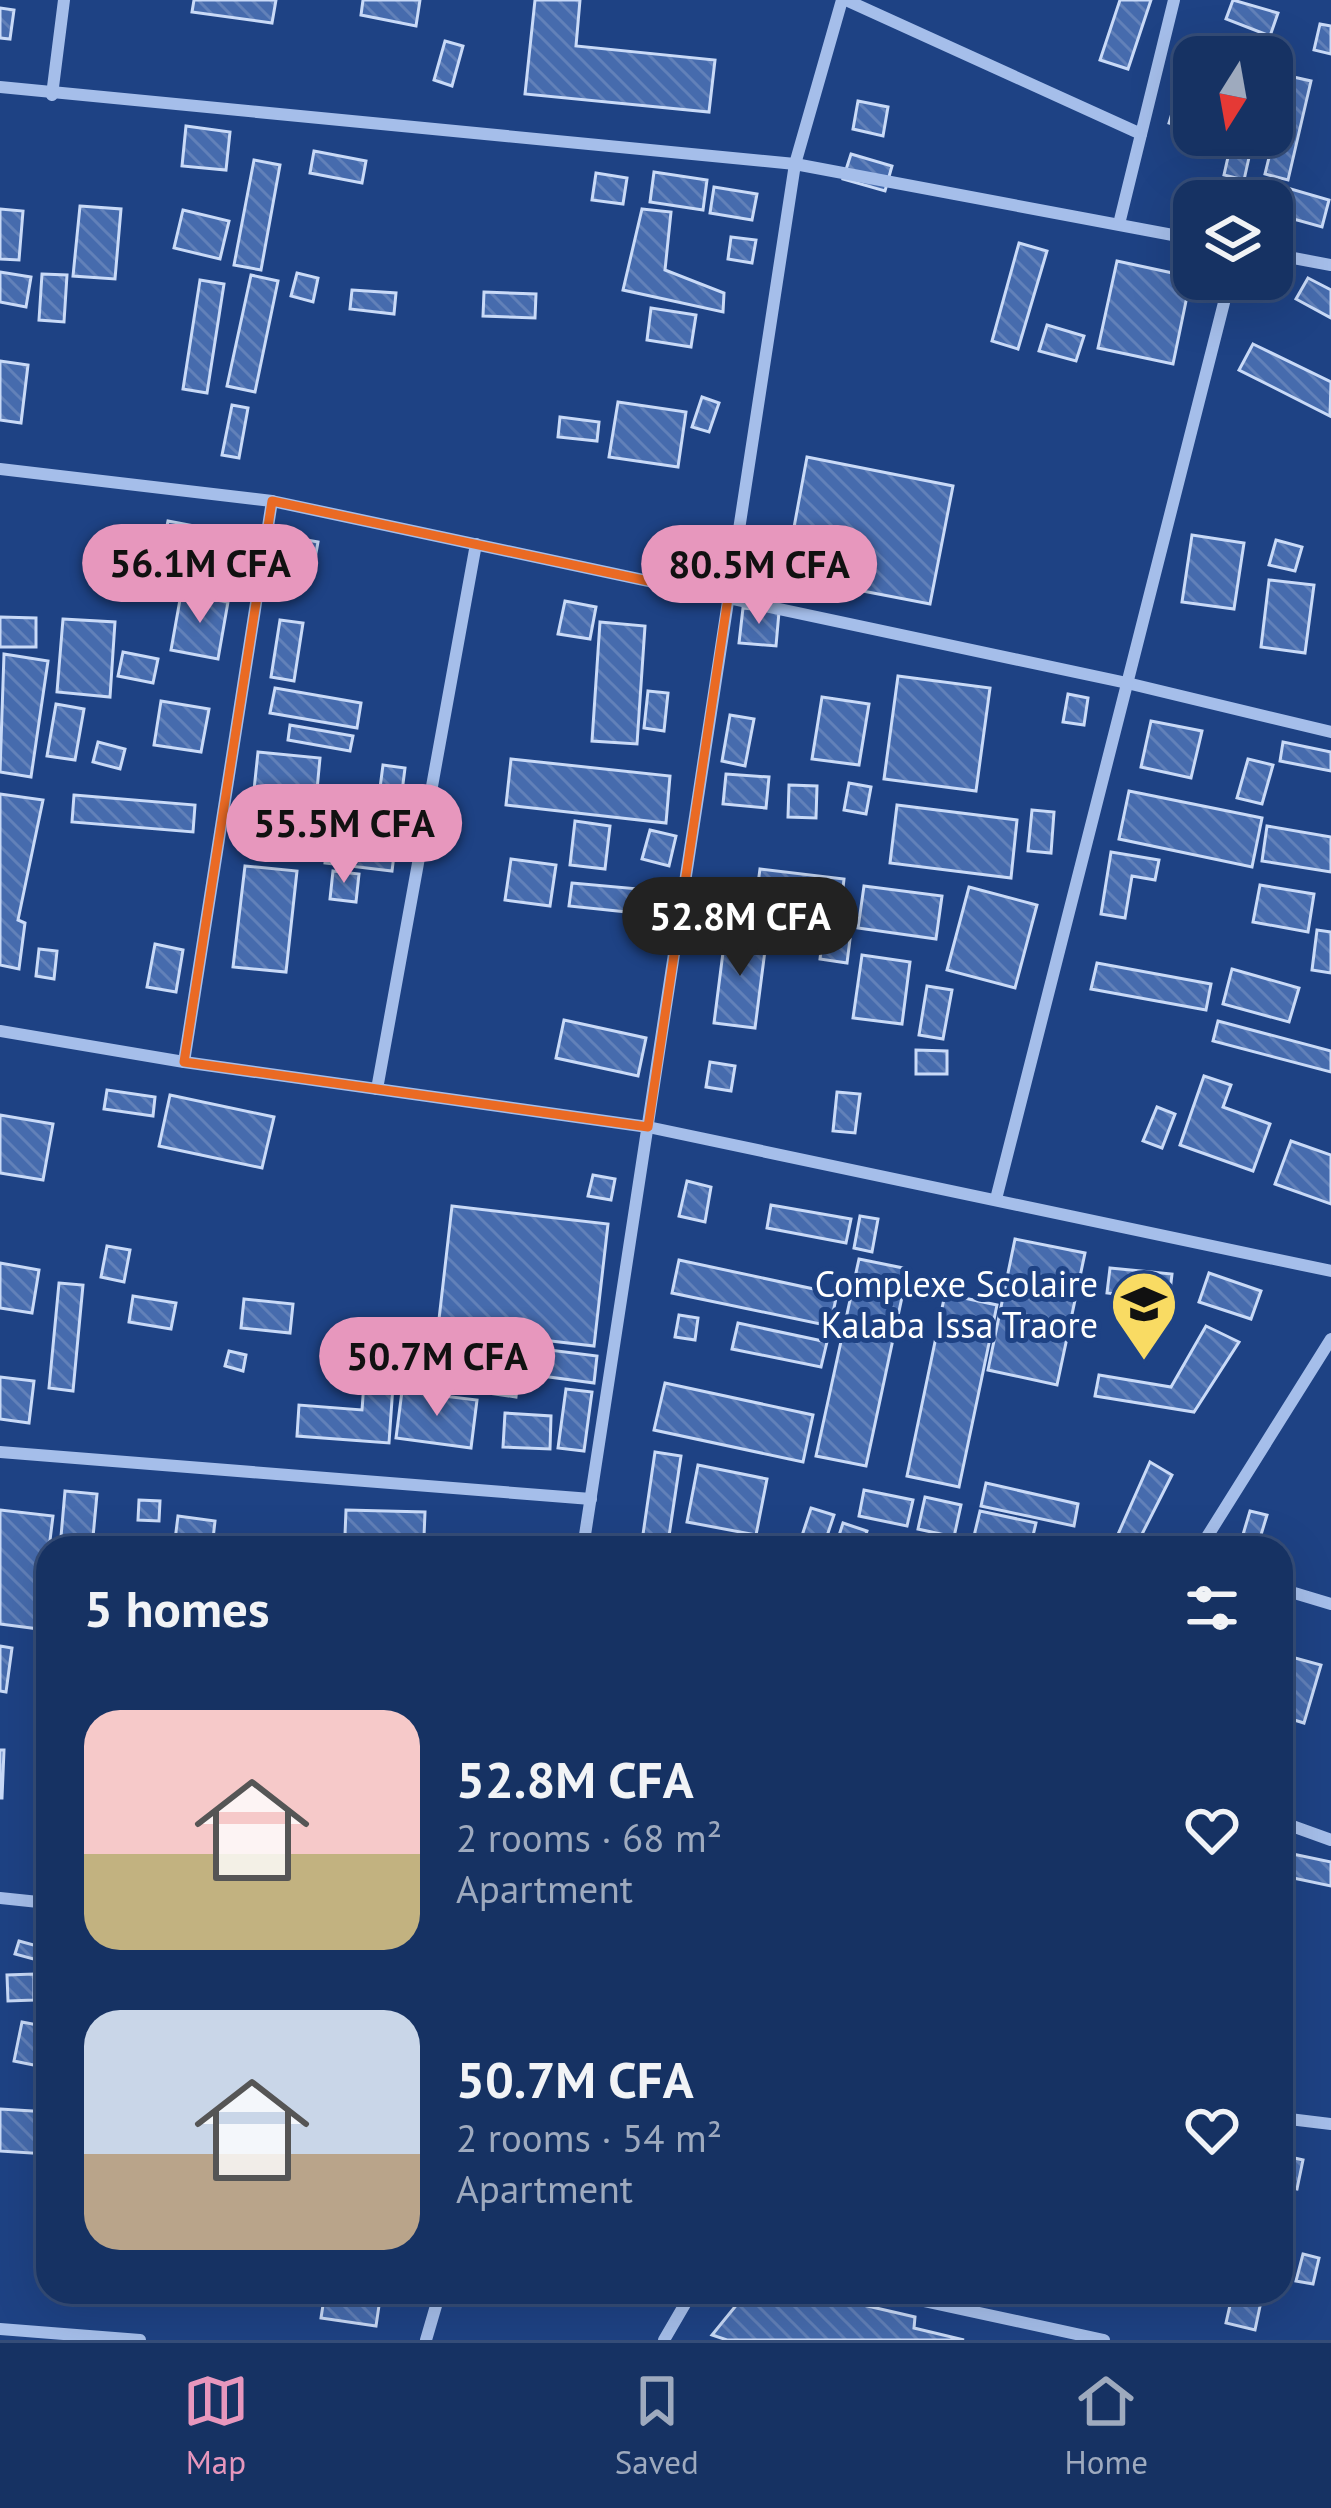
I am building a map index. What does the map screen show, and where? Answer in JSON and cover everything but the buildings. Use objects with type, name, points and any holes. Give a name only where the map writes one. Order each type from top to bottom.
[{"type":"street","points":[[52,94],[64,0]]},
{"type":"street","points":[[585,1536],[795,164],[844,0],[1141,134]]},
{"type":"street","points":[[1119,224],[1174,0]]},
{"type":"street","points":[[0,88],[795,164],[1173,235]]},
{"type":"street","points":[[1293,258],[1331,265]]},
{"type":"street","points":[[996,1199],[1225,300]]},
{"type":"street","points":[[0,469],[272,501],[1127,683],[1331,732]]},
{"type":"street","points":[[184,1062],[272,501]]},
{"type":"street","points":[[377,1089],[476,544]]},
{"type":"street","points":[[0,1031],[184,1062],[647,1127],[1331,1271]]},
{"type":"street","points":[[1208,1536],[1331,1339]]},
{"type":"street","points":[[0,1453],[591,1499]]},
{"type":"street","points":[[1293,1593],[1331,1604]]},
{"type":"street","points":[[1293,1826],[1331,1840]]},
{"type":"street","points":[[0,1898],[36,1902]]},
{"type":"street","points":[[1293,2119],[1331,2124]]},
{"type":"street","points":[[425,2340],[436,2304]]},
{"type":"street","points":[[664,2340],[685,2304]]},
{"type":"street","points":[[938,2304],[1104,2340]]},
{"type":"street","points":[[0,2329],[140,2340]]},
{"type":"highlighted area","points":[[272,501],[728,598],[648,1127],[184,1062]]},
{"type":"place","name":"Complexe Scolaire Kalaba Issa Traore","points":[[1144,1363]]}]
